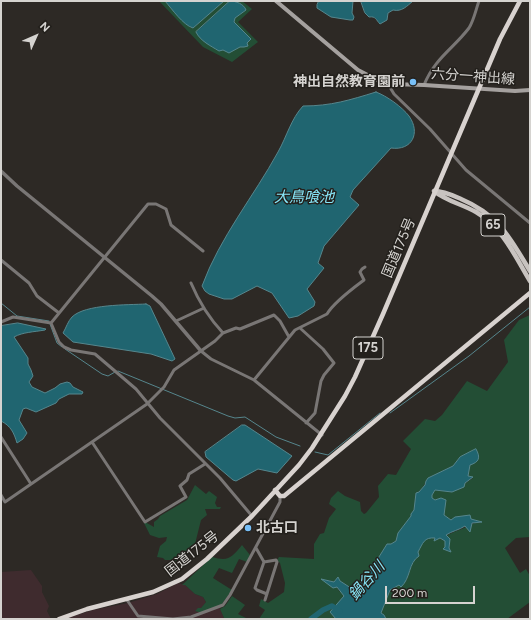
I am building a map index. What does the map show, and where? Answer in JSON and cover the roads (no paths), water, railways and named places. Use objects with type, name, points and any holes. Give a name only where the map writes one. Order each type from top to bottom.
[{"type":"highway","name":"国道175号","points":[[59,619],[87,609],[162,590],[182,579],[207,559],[252,516],[299,465],[322,435],[355,377],[500,39],[520,1]]},
{"type":"highway","points":[[275,490],[280,496],[284,496],[530,293]]},
{"type":"main road","name":"六分一神出線","points":[[276,1],[358,70],[372,78],[390,84],[514,91],[530,90]]},
{"type":"main road","name":"65","points":[[434,191],[443,191],[472,203],[491,216],[504,230],[530,271]]},
{"type":"main road","name":"65","points":[[434,191],[441,197],[477,212],[493,225],[507,242],[530,281]]},
{"type":"street","points":[[424,85],[427,76],[441,56],[469,27],[479,1]]},
{"type":"street","points":[[390,84],[394,94],[430,129],[466,170],[530,223]]},
{"type":"street","points":[[1,171],[17,186],[157,300],[201,351],[210,358],[254,380],[322,435]]},
{"type":"street","points":[[52,323],[148,204],[156,204],[166,209],[173,228],[203,251]]},
{"type":"street","points":[[1,260],[29,283],[37,296],[59,313]]},
{"type":"street","points":[[254,380],[295,330],[327,314],[342,297],[364,280],[360,272],[365,267]]},
{"type":"street","points":[[191,283],[197,299],[223,333]]},
{"type":"street","points":[[176,321],[204,308]]},
{"type":"street","points":[[1,495],[5,502],[147,404],[164,387],[174,370],[223,333],[236,328],[240,329],[274,315],[280,321],[289,337]]},
{"type":"street","points":[[1,322],[13,318],[52,323]]},
{"type":"street","points":[[52,323],[59,342],[64,347],[71,350],[95,354],[136,389],[147,404],[220,478],[252,516]]},
{"type":"street","points":[[300,328],[323,349],[334,363],[321,381],[315,413],[306,423]]},
{"type":"street","points":[[1,437],[31,484]]},
{"type":"street","points":[[92,442],[145,522],[186,497],[180,486],[187,480],[189,474],[205,464]]},
{"type":"street","points":[[127,600],[138,616],[173,618],[191,617],[219,607],[226,602],[256,548],[280,502],[280,496]]},
{"type":"street","points":[[256,548],[264,562],[255,588],[267,594]]},
{"type":"street","points":[[264,562],[276,560],[277,562],[265,600]]},
{"type":"water","points":[[165,1],[224,1],[193,28],[182,20]]},
{"type":"water","points":[[230,1],[240,3],[244,6],[246,10],[235,18],[234,22],[251,39],[247,43],[248,46],[240,47],[229,53],[223,50],[219,51],[209,45],[200,38],[196,32]]},
{"type":"water","points":[[319,1],[353,1],[353,20],[331,17],[317,8]]},
{"type":"water","points":[[361,1],[413,1],[402,9],[393,10],[388,13],[387,20],[380,24],[375,18],[369,17],[365,13]]},
{"type":"water","name":"大鳥喰池","points":[[376,92],[389,99],[409,116],[413,122],[414,134],[409,144],[404,147],[391,148],[353,190],[350,197],[359,205],[324,246],[318,263],[324,268],[307,289],[315,302],[314,306],[298,316],[289,318],[272,293],[257,286],[232,299],[224,299],[209,294],[205,291],[202,286],[218,251],[269,168],[292,122],[303,106],[332,104]]},
{"type":"water","points":[[146,304],[150,306],[175,359],[172,361],[151,354],[73,342],[63,333],[72,317],[78,313],[96,307]]},
{"type":"water","points":[[18,323],[46,329],[17,335],[14,337],[28,358],[28,364],[33,376],[29,382],[32,387],[45,393],[60,384],[67,382],[83,392],[82,394],[69,394],[59,399],[56,403],[36,412],[26,408],[23,409],[19,420],[27,433],[23,439],[17,443],[12,430],[1,421],[1,326]]},
{"type":"water","points":[[242,425],[245,425],[292,456],[277,473],[258,469],[236,481],[206,457],[205,452]]},
{"type":"water","points":[[476,449],[479,457],[477,461],[470,465],[468,476],[473,477],[465,483],[464,487],[452,492],[435,490],[432,498],[435,500],[441,498],[446,500],[444,515],[451,520],[455,517],[470,515],[471,519],[482,522],[472,523],[470,532],[465,526],[446,535],[450,539],[449,548],[451,552],[443,549],[445,547],[445,541],[440,538],[434,541],[435,538],[428,538],[424,541],[418,552],[419,556],[415,559],[404,583],[401,587],[399,585],[390,590],[381,613],[386,619],[336,619],[330,612],[344,596],[337,587],[333,588],[321,579],[334,582],[338,577],[340,581],[354,590],[369,573],[387,544],[391,544],[396,541],[398,533],[414,510],[416,493],[419,492],[425,485],[428,478],[453,466],[460,457]]},
{"type":"waterway","points":[[1,303],[17,316],[49,321]]},
{"type":"waterway","points":[[390,413],[469,356],[530,307]]},
{"type":"waterway","points":[[50,324],[57,343],[62,347]]},
{"type":"waterway","points":[[65,349],[102,374],[108,376],[115,372]]},
{"type":"waterway","points":[[118,371],[228,416],[235,418],[245,417],[276,437],[300,446]]},
{"type":"waterway","points":[[315,452],[328,455],[380,413]]},
{"type":"waterway","name":"鍋谷川","points":[[311,619],[323,610],[332,606],[340,611]]},
{"type":"place","name":"神出自然教育園前","points":[[413,82]]},
{"type":"place","name":"北古口","points":[[248,528]]}]
